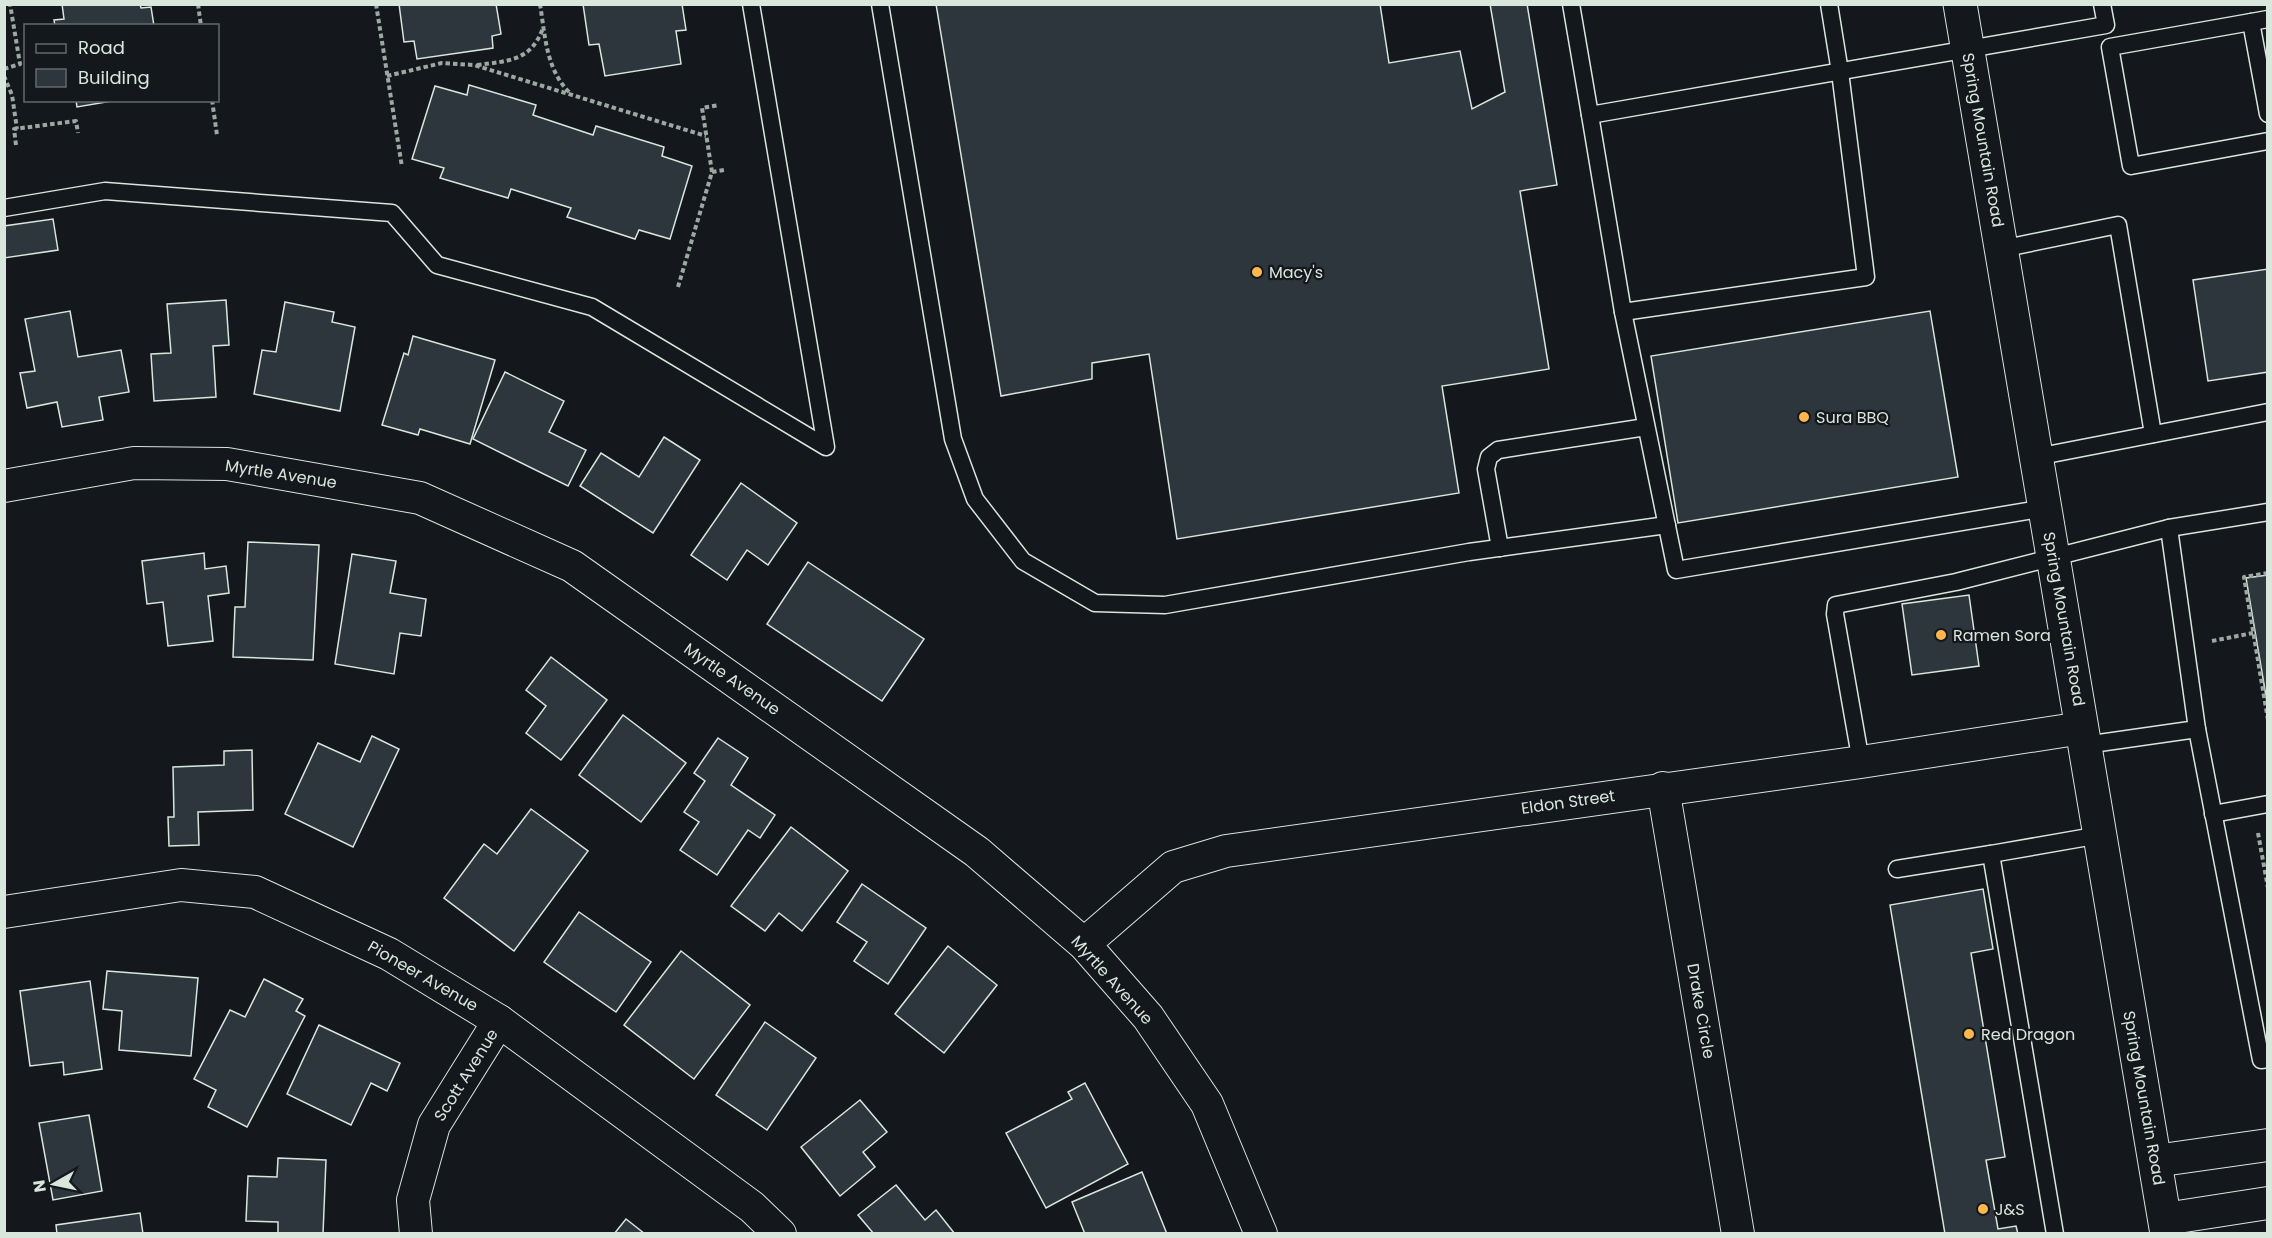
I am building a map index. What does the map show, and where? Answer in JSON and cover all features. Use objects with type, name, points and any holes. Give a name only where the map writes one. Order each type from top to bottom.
[{"type":"main road","name":"Spring Mountain Road","points":[[1960,4],[2166,1226]]},
{"type":"street","name":"Myrtle Avenue","points":[[4,486],[134,463],[227,464],[420,498],[572,566],[977,852],[1084,944],[1148,1017],[1207,1104],[1261,1233]]},
{"type":"street","name":"Eldon Street","points":[[1084,944],[1173,867],[1226,851],[1663,788],[1861,762],[2083,737]]},
{"type":"street","name":"Drake Circle","points":[[1663,788],[1738,1233]]},
{"type":"street","name":"Pioneer Avenue","points":[[4,912],[181,885],[255,892],[389,954],[499,1021],[752,1207],[780,1233]]},
{"type":"street","name":"Scott Avenue","points":[[416,1233],[413,1200],[434,1125],[499,1021]]},
{"type":"street","points":[[2155,1161],[2268,1145]]},
{"type":"street","points":[[2166,1226],[2268,1203]]},
{"type":"lane","points":[[4,208],[105,191],[392,213],[436,265],[592,307],[826,447],[751,4]]},
{"type":"lane","points":[[880,4],[953,439],[975,499],[1023,561],[1095,603],[1165,604],[1500,548],[1667,525]]},
{"type":"lane","points":[[1571,4],[1623,312],[1676,570],[2045,508]]},
{"type":"lane","points":[[1623,312],[1866,277],[1829,4]]},
{"type":"lane","points":[[2102,4],[2131,166],[2268,141]]},
{"type":"lane","points":[[2110,47],[2268,19]]},
{"type":"lane","points":[[2250,22],[2268,114]]},
{"type":"lane","points":[[1590,115],[2106,25]]},
{"type":"lane","points":[[2001,249],[2118,225],[2153,434]]},
{"type":"lane","points":[[2036,457],[2268,412]]},
{"type":"lane","points":[[1500,548],[1486,469],[1489,457],[1498,450],[1646,427]]},
{"type":"lane","points":[[1861,762],[1835,614],[1836,605],[1956,582],[2169,528],[2268,512]]},
{"type":"lane","points":[[2169,528],[2197,729],[2261,1060],[2268,1059]]},
{"type":"lane","points":[[2083,737],[2197,729]]},
{"type":"lane","points":[[2213,814],[2268,804]]},
{"type":"lane","points":[[1897,869],[2100,835]]},
{"type":"lane","points":[[1991,854],[2055,1233]]},
{"type":"path","points":[[4,69],[20,64],[10,4]]},
{"type":"path","points":[[198,4],[201,24]]},
{"type":"path","points":[[376,4],[402,167]]},
{"type":"path","points":[[540,4],[548,53],[556,75],[572,95]]},
{"type":"path","points":[[387,76],[442,63],[474,65],[518,58],[530,51],[538,41],[543,27]]},
{"type":"path","points":[[474,65],[706,135]]},
{"type":"path","points":[[4,76],[12,95],[17,129]]},
{"type":"path","points":[[212,102],[218,135]]},
{"type":"path","points":[[678,287],[712,172],[702,108],[719,105]]},
{"type":"path","points":[[16,145],[14,129],[76,121],[78,133]]},
{"type":"path","points":[[712,172],[724,170]]},
{"type":"path","points":[[2268,573],[2244,577],[2268,720]]},
{"type":"path","points":[[2185,646],[2253,633]]},
{"type":"path","points":[[2257,828],[2268,888]]},
{"type":"building","points":[[62,4],[140,4],[141,8],[151,7],[154,24],[55,24],[54,20],[64,19]]},
{"type":"building","points":[[399,4],[496,4],[501,34],[492,36],[493,48],[417,59],[414,41],[404,42]]},
{"type":"building","points":[[583,4],[682,4],[686,30],[676,31],[681,64],[605,76],[599,44],[589,45]]},
{"type":"building","name":"Macy's","points":[[936,4],[1380,4],[1389,63],[1460,51],[1472,109],[1505,92],[1490,4],[1527,4],[1557,185],[1520,191],[1549,369],[1442,386],[1459,493],[1177,539],[1149,354],[1092,363],[1092,379],[1001,396]]},
{"type":"building","points":[[469,85],[536,105],[533,115],[593,135],[596,126],[664,147],[662,156],[692,166],[670,239],[639,230],[635,239],[567,217],[571,208],[511,189],[508,198],[440,178],[444,168],[412,159],[435,86],[467,95]]},
{"type":"building","points":[[76,102],[106,102],[77,107]]},
{"type":"building","points":[[53,219],[58,250],[4,258],[4,226]]},
{"type":"building","points":[[2268,269],[2268,372],[2208,381],[2193,280]]},
{"type":"building","points":[[226,300],[229,345],[213,346],[216,397],[154,401],[151,354],[171,353],[167,304]]},
{"type":"building","points":[[285,302],[334,312],[332,322],[355,327],[340,411],[254,394],[262,350],[276,352]]},
{"type":"building","points":[[70,311],[78,357],[121,350],[129,392],[99,397],[103,420],[62,427],[57,402],[27,408],[20,373],[35,371],[25,319]]},
{"type":"building","name":"Sura BBQ","points":[[1930,311],[1958,477],[1678,523],[1651,356]]},
{"type":"building","points":[[413,336],[495,360],[470,444],[420,429],[418,435],[382,425],[404,353],[408,355]]},
{"type":"building","points":[[505,372],[564,401],[549,432],[586,450],[568,486],[473,439]]},
{"type":"building","points":[[664,437],[700,460],[653,533],[580,486],[601,453],[639,477]]},
{"type":"building","points":[[741,483],[797,523],[768,565],[747,550],[727,580],[691,555]]},
{"type":"building","points":[[248,542],[319,545],[313,660],[233,657],[235,607],[245,607]]},
{"type":"building","points":[[204,553],[205,569],[226,566],[229,593],[208,596],[213,641],[168,646],[163,602],[147,604],[142,561]]},
{"type":"building","points":[[352,554],[396,561],[390,593],[426,599],[421,636],[400,633],[394,674],[335,664]]},
{"type":"building","points":[[808,562],[924,639],[882,701],[767,624]]},
{"type":"building","points":[[2268,575],[2268,708],[2246,578]]},
{"type":"building","name":"Ramen Sora","points":[[1969,595],[1979,666],[1912,675],[1902,604]]},
{"type":"building","points":[[551,657],[607,700],[561,760],[526,733],[546,706],[526,690]]},
{"type":"building","points":[[623,715],[686,763],[641,822],[579,775]]},
{"type":"building","points":[[372,736],[399,749],[353,847],[285,814],[318,743],[360,762]]},
{"type":"building","points":[[718,738],[748,758],[731,785],[775,815],[760,838],[748,830],[717,875],[680,850],[699,822],[684,812],[705,781],[694,773]]},
{"type":"building","points":[[252,750],[253,810],[198,812],[199,845],[169,846],[168,817],[174,817],[173,767],[224,765],[224,751]]},
{"type":"building","points":[[531,809],[588,851],[514,951],[444,898],[484,844],[497,854]]},
{"type":"building","points":[[791,827],[848,871],[802,931],[779,913],[765,931],[731,906]]},
{"type":"building","points":[[862,884],[926,928],[888,984],[854,961],[867,942],[837,922]]},
{"type":"building","points":[[1983,889],[1993,949],[1971,953],[2005,1157],[1986,1160],[1998,1229],[2016,1226],[2018,1234],[1945,1234],[1890,905]]},
{"type":"building","points":[[579,912],[651,962],[616,1012],[544,962]]},
{"type":"building","points":[[948,946],[997,985],[944,1053],[895,1014]]},
{"type":"building","points":[[681,951],[750,1005],[694,1079],[624,1025]]},
{"type":"building","points":[[107,971],[198,978],[191,1056],[119,1050],[122,1011],[103,1009]]},
{"type":"building","points":[[264,979],[303,999],[296,1011],[305,1016],[247,1127],[208,1107],[216,1090],[194,1079],[230,1010],[245,1017]]},
{"type":"building","points":[[90,981],[102,1069],[64,1075],[63,1062],[30,1066],[20,991]]},
{"type":"building","points":[[765,1022],[816,1058],[767,1130],[716,1095]]},
{"type":"building","points":[[319,1025],[400,1063],[387,1091],[371,1083],[351,1125],[287,1094]]},
{"type":"building","points":[[1085,1083],[1128,1164],[1046,1208],[1006,1133],[1072,1099],[1068,1092]]},
{"type":"building","points":[[860,1100],[887,1132],[863,1152],[875,1167],[840,1196],[801,1147]]},
{"type":"building","points":[[89,1115],[102,1191],[53,1200],[39,1123]]},
{"type":"building","points":[[278,1158],[326,1160],[323,1234],[278,1234],[278,1222],[246,1221],[248,1176],[277,1177]]},
{"type":"building","points":[[1142,1172],[1167,1234],[1085,1234],[1072,1202]]},
{"type":"building","points":[[896,1185],[925,1220],[936,1210],[955,1234],[874,1234],[858,1215]]},
{"type":"building","points":[[140,1213],[143,1234],[57,1234],[56,1225]]},
{"type":"building","points":[[626,1219],[645,1234],[614,1234]]},
{"type":"place","name":"Macy's","points":[[1257,272]]},
{"type":"place","name":"Sura BBQ","points":[[1804,417]]},
{"type":"place","name":"Ramen Sora","points":[[1941,635]]},
{"type":"place","name":"Red Dragon","points":[[1969,1034]]},
{"type":"place","name":"J&S","points":[[1983,1209]]}]
